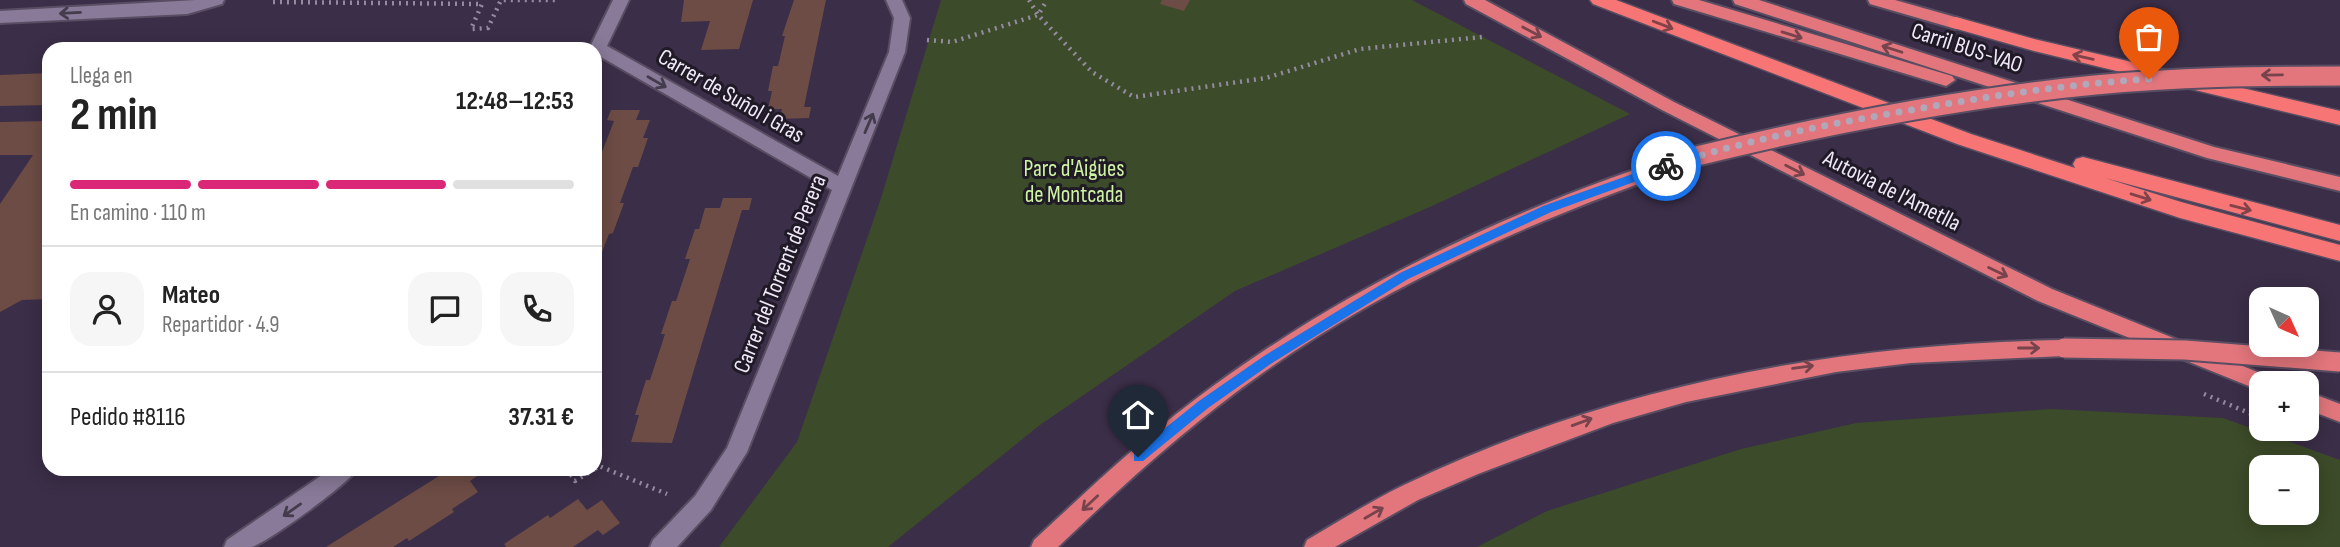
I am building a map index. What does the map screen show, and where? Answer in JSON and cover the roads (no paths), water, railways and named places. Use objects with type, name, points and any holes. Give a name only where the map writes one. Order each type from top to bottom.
[{"type":"highway","name":"Autovia de l'Ametlla","points":[[1472,0],[1668,106],[2045,295],[2249,377]]},
{"type":"highway","points":[[1600,0],[1964,139],[2074,177],[2340,253]]},
{"type":"highway","points":[[1679,0],[1867,58],[2213,153]]},
{"type":"highway","name":"Carril BUS-VAO","points":[[1741,0],[2213,153],[2340,184]]},
{"type":"highway","points":[[1876,0],[2034,45],[2340,118]]},
{"type":"highway","points":[[1042,547],[1138,457],[1204,405],[1335,316],[1404,276],[1547,209],[1697,156],[1797,131],[2048,89],[2200,76],[2340,76]]},
{"type":"highway","points":[[1800,77],[2090,167],[2340,233]]},
{"type":"highway","points":[[1315,547],[1403,496],[1508,450],[1597,417],[1796,368],[1928,351],[2064,348],[2185,350],[2340,362]]},
{"type":"highway","points":[[2319,405],[2340,413]]},
{"type":"street","points":[[0,17],[151,5],[187,8],[216,0]]},
{"type":"street","points":[[600,42],[621,0]]},
{"type":"street","name":"Carrer del Torrent de Perera","points":[[661,547],[683,528],[713,493],[736,452],[841,186],[870,122],[901,37],[902,18],[894,0]]},
{"type":"street","name":"Carrer de Suñol i Gras","points":[[602,54],[841,186]]},
{"type":"street","points":[[235,547],[308,499],[337,476]]},
{"type":"park label","name":"Parc d'Aigües de Montcada","points":[[1074,182]]}]
